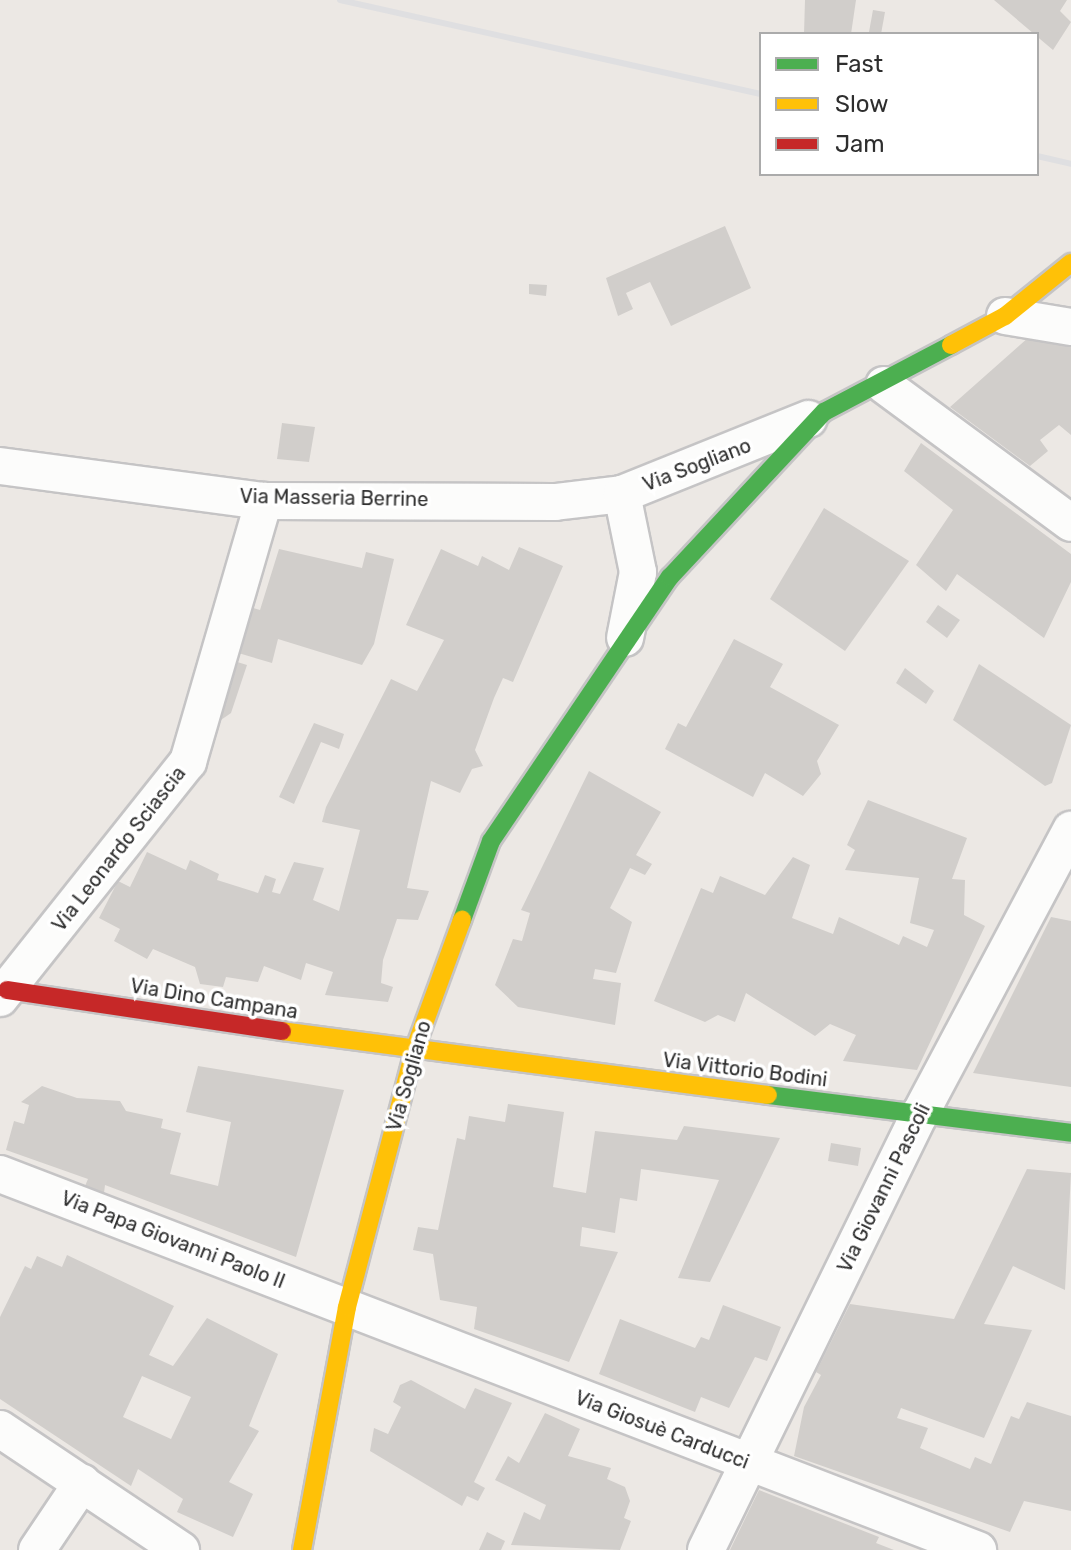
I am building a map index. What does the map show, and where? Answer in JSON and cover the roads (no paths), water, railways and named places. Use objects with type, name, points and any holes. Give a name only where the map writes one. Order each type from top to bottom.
[{"type":"street","name":"Via Sogliano","points":[[624,644],[638,572],[622,494],[884,385],[1005,316],[1071,263]]},
{"type":"street","points":[[1005,316],[1071,327]]},
{"type":"street","points":[[884,385],[1071,523]]},
{"type":"street","name":"Via Sogliano","points":[[302,1550],[347,1307],[414,1051],[491,841],[624,644],[738,498],[824,412]]},
{"type":"street","name":"Via Masseria Berrine","points":[[0,466],[264,501],[555,502],[622,494]]},
{"type":"street","name":"Via Leonardo Sciascia","points":[[4,994],[188,762],[264,501]]},
{"type":"street","name":"Via Giovanni Pascoli","points":[[706,1550],[920,1114],[1071,830]]},
{"type":"street","name":"Via Dino Campana","points":[[4,994],[414,1051]]},
{"type":"street","name":"Via Vittorio Bodini","points":[[414,1051],[1071,1133]]},
{"type":"street","name":"Via Papa Giovanni Paolo II","points":[[0,1174],[347,1307]]},
{"type":"street","name":"Via Giosuè Carducci","points":[[347,1307],[748,1464],[978,1550]]},
{"type":"street","points":[[0,1429],[181,1550]]},
{"type":"street","points":[[37,1550],[82,1483]]},
{"type":"railway","points":[[340,0],[759,94]]},
{"type":"railway","points":[[1039,156],[1071,164]]}]
